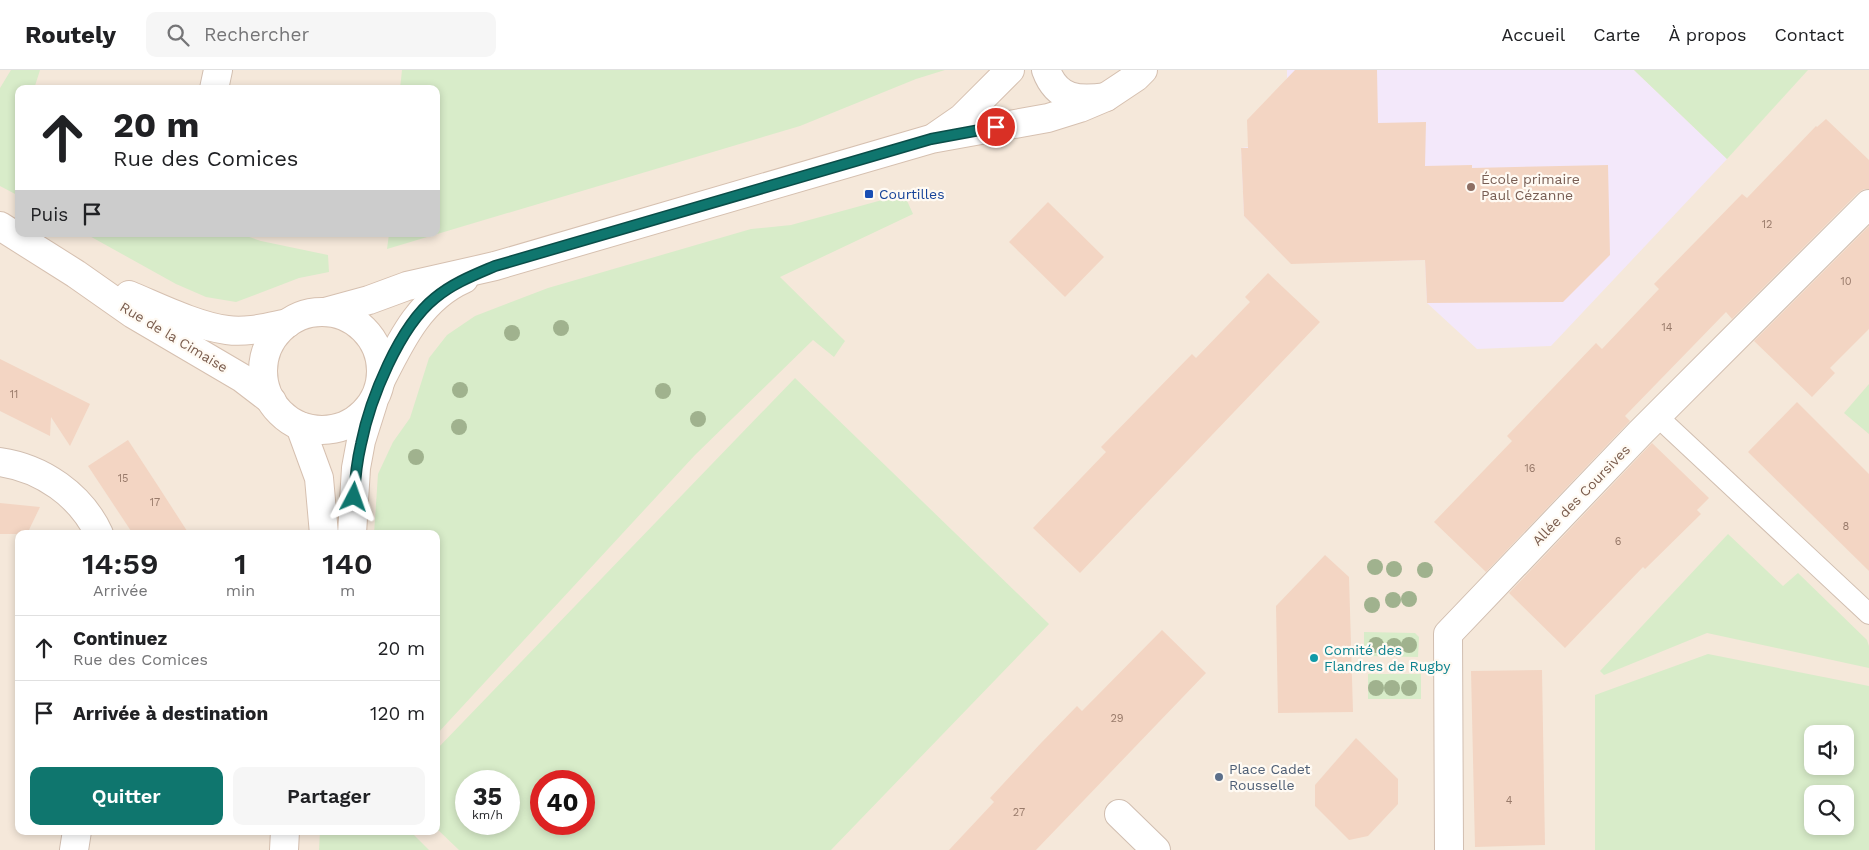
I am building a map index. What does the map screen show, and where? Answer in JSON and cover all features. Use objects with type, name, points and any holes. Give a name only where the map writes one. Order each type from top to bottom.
[{"type":"street","points":[[215,85],[218,70]]},
{"type":"street","points":[[931,139],[962,118],[1010,70]]},
{"type":"street","points":[[1046,70],[1049,77],[1060,90],[1072,98],[1086,100],[1106,97]]},
{"type":"street","points":[[495,266],[452,285],[433,299],[416,318],[399,344],[378,389],[363,414],[347,424],[319,430],[300,426],[284,416],[272,401],[264,383],[264,364],[269,345],[280,329],[305,314],[325,312],[369,300],[407,286],[495,266],[931,139],[1048,118],[1106,97],[1136,77],[1143,70]]},
{"type":"street","name":"Allée des Coursives","points":[[1449,850],[1448,634],[1640,433],[1869,204]]},
{"type":"street","name":"Rue de la Cimaise","points":[[0,226],[15,235]]},
{"type":"street","name":"Rue de la Cimaise","points":[[17,237],[76,274],[133,314],[242,378],[272,401]]},
{"type":"street","name":"Rue de la Cimaise","points":[[76,274],[205,326],[227,330],[254,330],[288,323]]},
{"type":"street","points":[[325,312],[344,316],[361,326],[378,351],[380,360],[378,389],[361,441],[356,468],[352,530]]},
{"type":"street","points":[[300,426],[319,478],[324,530]]},
{"type":"street","points":[[0,462],[16,464],[37,472],[59,485],[90,516],[97,530]]},
{"type":"street","points":[[1119,814],[1156,850]]},
{"type":"street","points":[[74,850],[76,835]]},
{"type":"street","points":[[284,835],[284,850]]},
{"type":"lane","points":[[1658,417],[1869,614]]},
{"type":"shaded area","points":[[0,70],[1869,70],[1869,850],[0,850]]},
{"type":"shaded area","name":"École primaire Paul Cézanne","points":[[1287,70],[1634,70],[1727,159],[1551,346],[1477,349],[1427,303],[1425,260],[1291,263],[1244,216],[1241,148],[1248,147],[1287,78]]},
{"type":"green space","points":[[11,70],[40,70],[35,85],[15,85],[15,194],[0,186],[0,88]]},
{"type":"green space","points":[[402,70],[945,70],[916,79],[800,126],[440,233],[440,85],[400,85]]},
{"type":"green space","points":[[1634,70],[1808,70],[1727,159]]},
{"type":"green space","points":[[904,194],[913,214],[780,277],[845,341],[834,357],[813,340],[695,455],[440,731],[440,530],[374,530],[378,474],[393,442],[410,418],[429,358],[447,335],[475,316],[548,288],[751,229],[791,225]]},
{"type":"green space","points":[[91,237],[249,237],[328,255],[329,272],[299,278],[236,302],[206,297],[176,284]]},
{"type":"green space","points":[[389,237],[427,237],[387,249]]},
{"type":"green space","points":[[795,378],[1049,624],[831,850],[459,850],[440,832],[440,746]]},
{"type":"green space","points":[[1869,384],[1869,434],[1844,413]]},
{"type":"green space","points":[[1728,534],[1783,586],[1798,573],[1867,640],[1869,646],[1869,668],[1707,633],[1604,675],[1600,671]]},
{"type":"green space","points":[[1364,632],[1415,633],[1419,637],[1418,657],[1364,656]]},
{"type":"green space","points":[[1708,654],[1869,686],[1869,850],[1595,850],[1595,695]]},
{"type":"green space","points":[[1368,674],[1421,674],[1421,699],[1368,699]]},
{"type":"green space","points":[[320,835],[414,835],[429,850],[319,850]]},
{"type":"building","points":[[1295,70],[1377,70],[1378,123],[1426,122],[1425,166],[1472,165],[1472,168],[1608,165],[1610,255],[1563,302],[1427,303],[1425,260],[1291,264],[1244,216],[1241,148],[1248,148],[1247,120]]},
{"type":"building","points":[[1826,119],[1869,160],[1869,189],[1864,189],[1858,193],[1732,319],[1726,312],[1625,416],[1630,421],[1486,572],[1434,522],[1512,441],[1507,436],[1596,343],[1602,349],[1659,289],[1654,284],[1742,194],[1747,198],[1816,126]]},
{"type":"building","points":[[1048,202],[1104,257],[1065,297],[1009,242]]},
{"type":"building","points":[[1869,226],[1869,329],[1830,368],[1835,373],[1812,397],[1754,341]]},
{"type":"building","points":[[1268,273],[1320,322],[1080,573],[1033,528],[1106,452],[1101,447],[1192,354],[1196,358],[1250,302],[1245,297]]},
{"type":"building","points":[[0,359],[90,404],[70,446],[51,417],[50,436],[0,411]]},
{"type":"building","points":[[1797,402],[1869,474],[1869,571],[1748,452]]},
{"type":"building","points":[[128,440],[186,530],[130,530],[88,466]]},
{"type":"building","points":[[1652,443],[1709,498],[1697,510],[1701,514],[1645,569],[1643,567],[1565,648],[1509,593]]},
{"type":"building","points":[[0,503],[40,507],[29,530],[15,530],[15,534],[0,534]]},
{"type":"building","name":"Comité des Flandres de Rugby","points":[[1325,555],[1349,577],[1353,712],[1278,713],[1276,606]]},
{"type":"building","points":[[1162,630],[1206,673],[1036,850],[949,850],[994,802],[990,798],[1041,743],[1077,706],[1082,711]]},
{"type":"building","points":[[1542,670],[1545,845],[1475,847],[1471,671]]},
{"type":"building","points":[[1356,738],[1398,779],[1398,804],[1368,836],[1349,840],[1315,806],[1315,785]]},
{"type":"place","name":"École primaire Paul Cézanne","points":[[1471,187]]},
{"type":"place","name":"Courtilles","points":[[869,194]]},
{"type":"place","name":"Comité des Flandres de Rugby","points":[[1314,658]]},
{"type":"place","name":"Place Cadet Rousselle","points":[[1219,777]]},
{"type":"route","points":[[354,497],[356,468],[361,441],[381,380],[399,344],[416,318],[433,299],[452,285],[495,266],[931,139],[996,127]]}]
